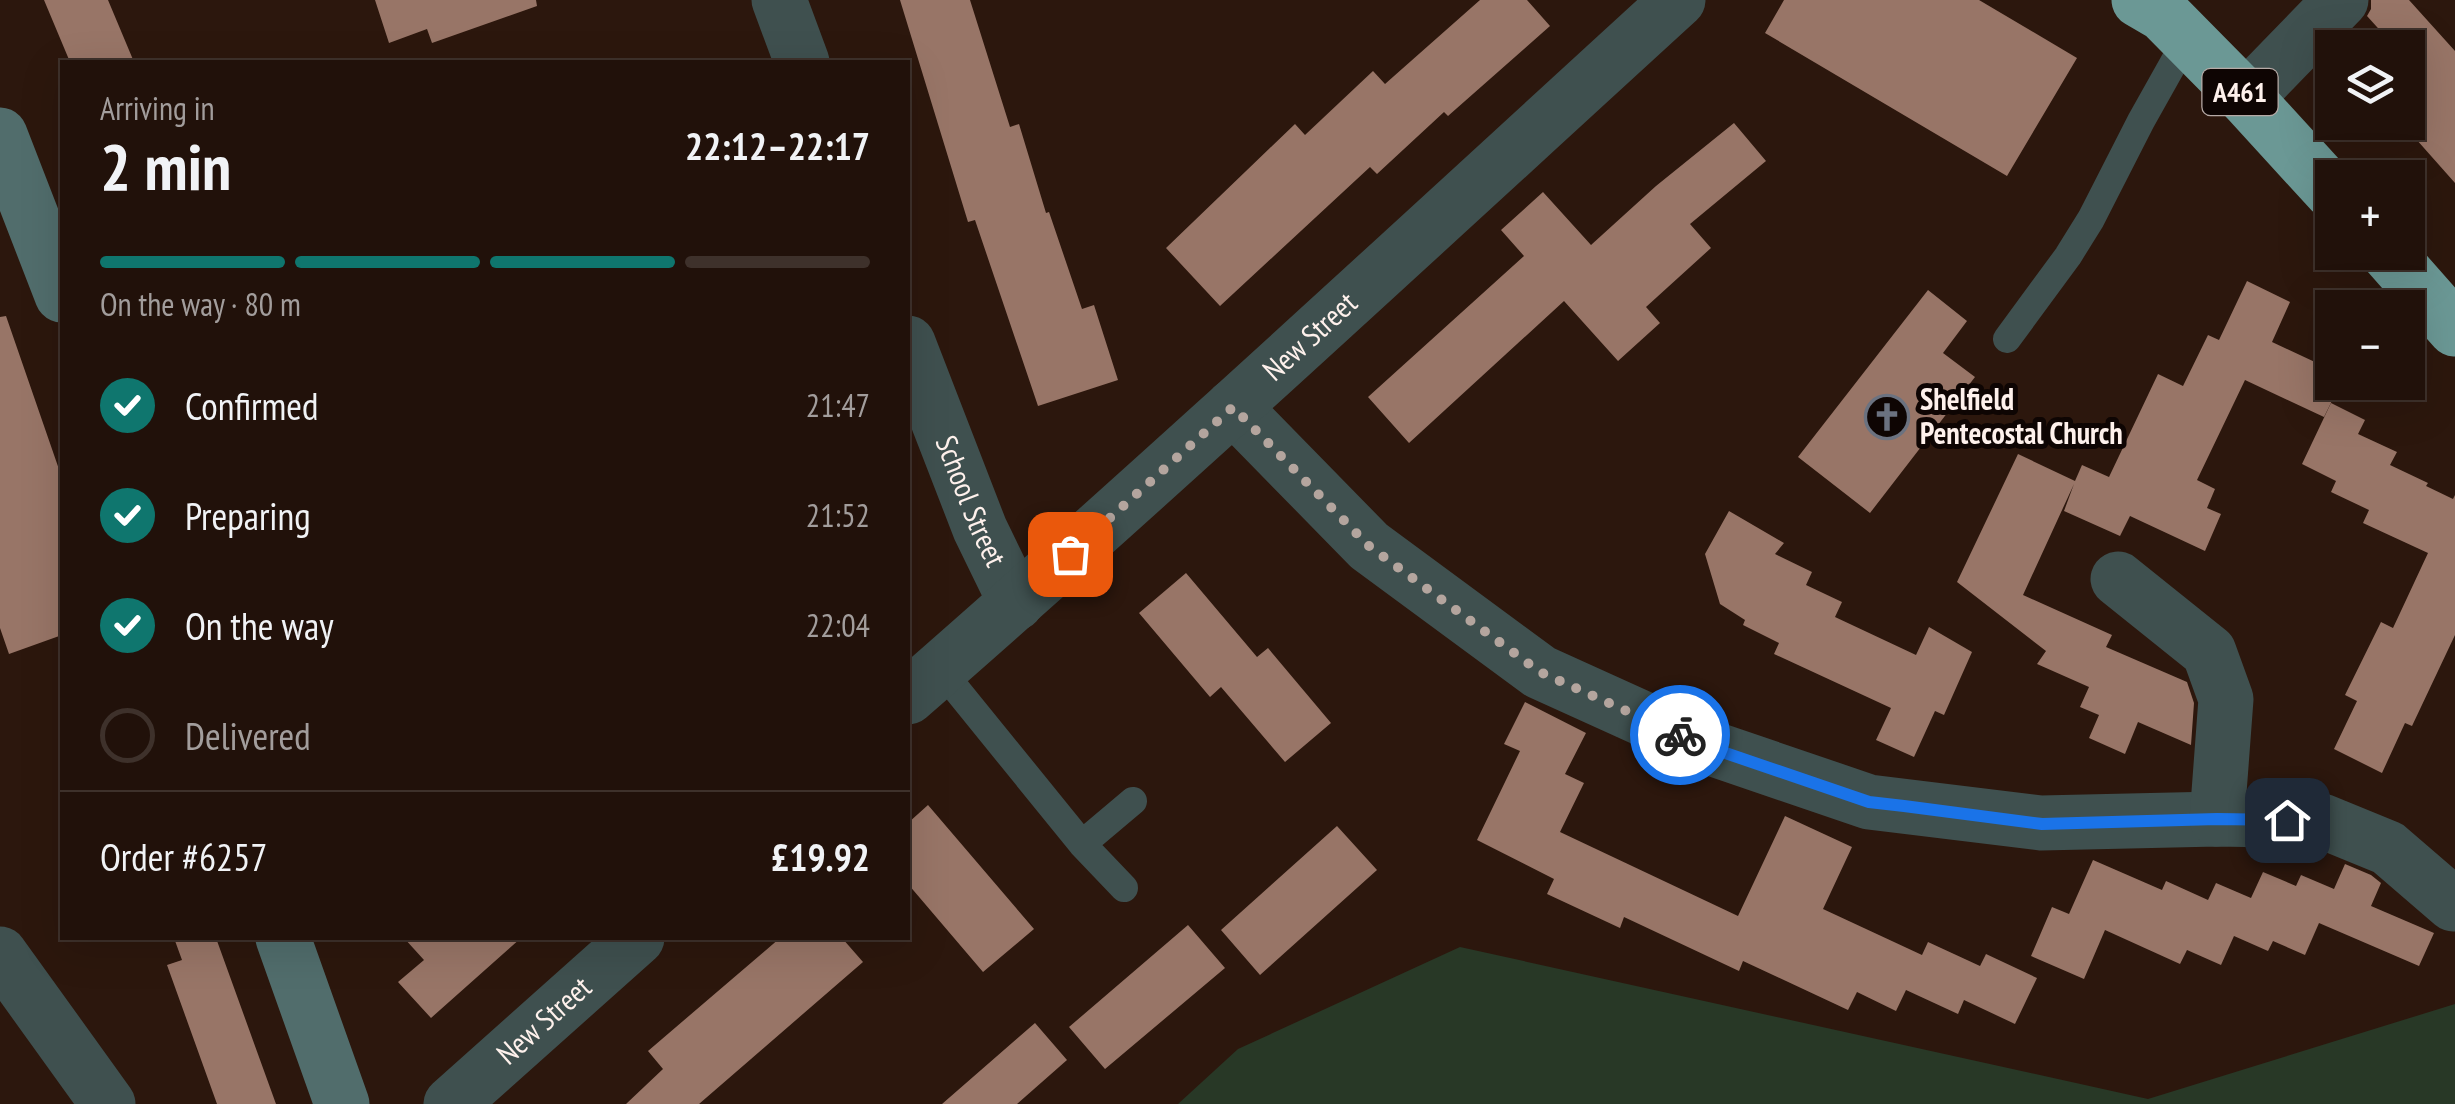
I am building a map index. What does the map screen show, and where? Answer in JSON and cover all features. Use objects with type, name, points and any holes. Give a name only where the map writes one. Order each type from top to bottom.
[{"type":"highway","name":"A461","points":[[2139,0],[2163,14],[2315,173]]},
{"type":"highway","points":[[2404,270],[2454,324]]},
{"type":"street","points":[[779,0],[801,60]]},
{"type":"street","name":"New Street","points":[[924,683],[1678,0]]},
{"type":"street","points":[[2246,98],[2341,0]]},
{"type":"street","points":[[0,136],[60,290]]},
{"type":"street","name":"School Street","points":[[910,348],[980,529],[1016,603]]},
{"type":"street","points":[[1233,407],[1369,546],[1540,672],[1699,744],[1869,802],[2042,824],[2322,820],[2388,848],[2454,904]]},
{"type":"street","points":[[2118,579],[2208,652],[2226,699],[2217,819]]},
{"type":"street","points":[[284,940],[342,1104]]},
{"type":"street","name":"New Street","points":[[451,1104],[635,940]]},
{"type":"street","points":[[0,954],[108,1104]]},
{"type":"lane","points":[[2007,339],[2091,219],[2187,39]]},
{"type":"lane","name":"New Street","points":[[924,683],[1124,888]]},
{"type":"lane","points":[[1082,844],[1133,801]]},
{"type":"green space","points":[[1460,947],[2148,1099],[2455,1004],[2455,1104],[1178,1104],[1238,1049]]},
{"type":"building","points":[[44,0],[108,0],[133,60],[69,60]]},
{"type":"building","points":[[375,0],[536,0],[537,6],[432,43],[427,29],[389,43]]},
{"type":"building","points":[[900,0],[970,0],[1010,127],[1019,124],[1046,213],[1049,212],[1082,309],[1094,305],[1118,380],[1038,406],[975,220],[968,222]]},
{"type":"building","points":[[1480,0],[1527,0],[1550,26],[1448,116],[1444,112],[1377,174],[1370,167],[1220,306],[1166,248],[1295,124],[1305,135],[1373,71],[1385,84]]},
{"type":"building","points":[[1784,0],[1979,0],[2077,58],[2007,176],[1765,33]]},
{"type":"building","points":[[2371,0],[2409,0],[2455,51],[2455,183],[2417,140],[2425,140],[2425,30],[2380,30],[2367,16]]},
{"type":"building","points":[[1734,123],[1766,161],[1690,224],[1711,248],[1646,307],[1660,323],[1618,361],[1564,301],[1409,443],[1368,397],[1524,256],[1501,230],[1543,192],[1591,245]]},
{"type":"building","points":[[2247,281],[2290,302],[2272,342],[2315,362],[2315,400],[2332,400],[2324,417],[2245,380],[2197,480],[2215,489],[2207,508],[2221,514],[2205,551],[2130,516],[2120,536],[2064,511],[2074,484],[2023,595],[2112,635],[2106,647],[2187,682],[2194,703],[2191,745],[2138,722],[2125,754],[2089,738],[2099,715],[2080,707],[2089,687],[2037,664],[2046,651],[1957,582],[2018,454],[2075,481],[2082,465],[2109,477],[2158,374],[2183,386],[2208,335],[2219,340]]},
{"type":"building","name":"Shelfield Pentecostal Church","points":[[1928,290],[1967,321],[1943,353],[1975,377],[1870,513],[1798,457]]},
{"type":"building","points":[[6,316],[60,472],[60,636],[9,654],[0,628],[0,317]]},
{"type":"building","points":[[2331,403],[2365,420],[2358,434],[2397,452],[2390,465],[2453,499],[2455,495],[2455,635],[2412,726],[2405,723],[2382,773],[2334,749],[2357,701],[2345,695],[2381,622],[2393,628],[2428,553],[2363,523],[2369,510],[2331,492],[2336,481],[2302,464]]},
{"type":"building","points":[[1729,511],[1784,543],[1775,554],[1812,572],[1806,585],[1842,602],[1835,617],[1916,655],[1929,627],[1972,652],[1944,715],[1935,711],[1914,757],[1876,740],[1891,708],[1774,654],[1779,643],[1743,625],[1745,620],[1720,604],[1705,554]]},
{"type":"building","points":[[1186,573],[1257,657],[1268,648],[1331,723],[1285,762],[1221,687],[1210,697],[1139,613]]},
{"type":"building","points":[[1525,702],[1586,733],[1565,774],[1584,783],[1560,832],[1738,916],[1785,816],[1852,847],[1823,909],[1922,955],[1928,942],[1980,966],[1986,954],[2037,978],[2015,1024],[1964,1000],[1958,1014],[1906,990],[1896,1011],[1857,992],[1848,1010],[1743,961],[1739,971],[1624,917],[1620,928],[1547,894],[1554,879],[1477,840],[1520,751],[1504,744]]},
{"type":"building","points":[[928,805],[1034,929],[983,972],[910,886],[910,821]]},
{"type":"building","points":[[1337,826],[1377,870],[1260,975],[1221,930]]},
{"type":"building","points":[[2093,860],[2162,890],[2166,881],[2208,900],[2216,883],[2251,898],[2263,872],[2296,886],[2301,875],[2334,889],[2345,864],[2381,883],[2371,906],[2434,933],[2419,966],[2319,923],[2305,955],[2273,941],[2268,951],[2234,936],[2221,965],[2187,950],[2180,964],[2105,930],[2084,979],[2031,956],[2052,907],[2069,914]]},
{"type":"building","points":[[1188,925],[1225,968],[1105,1069],[1069,1027]]},
{"type":"building","points":[[175,940],[217,940],[276,1104],[217,1104],[167,965],[182,960]]},
{"type":"building","points":[[406,940],[519,940],[431,1018],[398,982],[424,960]]},
{"type":"building","points":[[778,940],[844,940],[863,962],[699,1104],[626,1104],[663,1069],[648,1051]]},
{"type":"building","points":[[1035,1023],[1067,1060],[1017,1104],[942,1104]]},
{"type":"way so far","points":[[1070,554],[1233,407],[1369,546],[1540,672],[1680,735]]},
{"type":"place","name":"Shelfield Pentecostal Church","points":[[1887,417]]},
{"type":"route","points":[[1680,735],[1869,802],[2042,824],[2287,820]]}]
